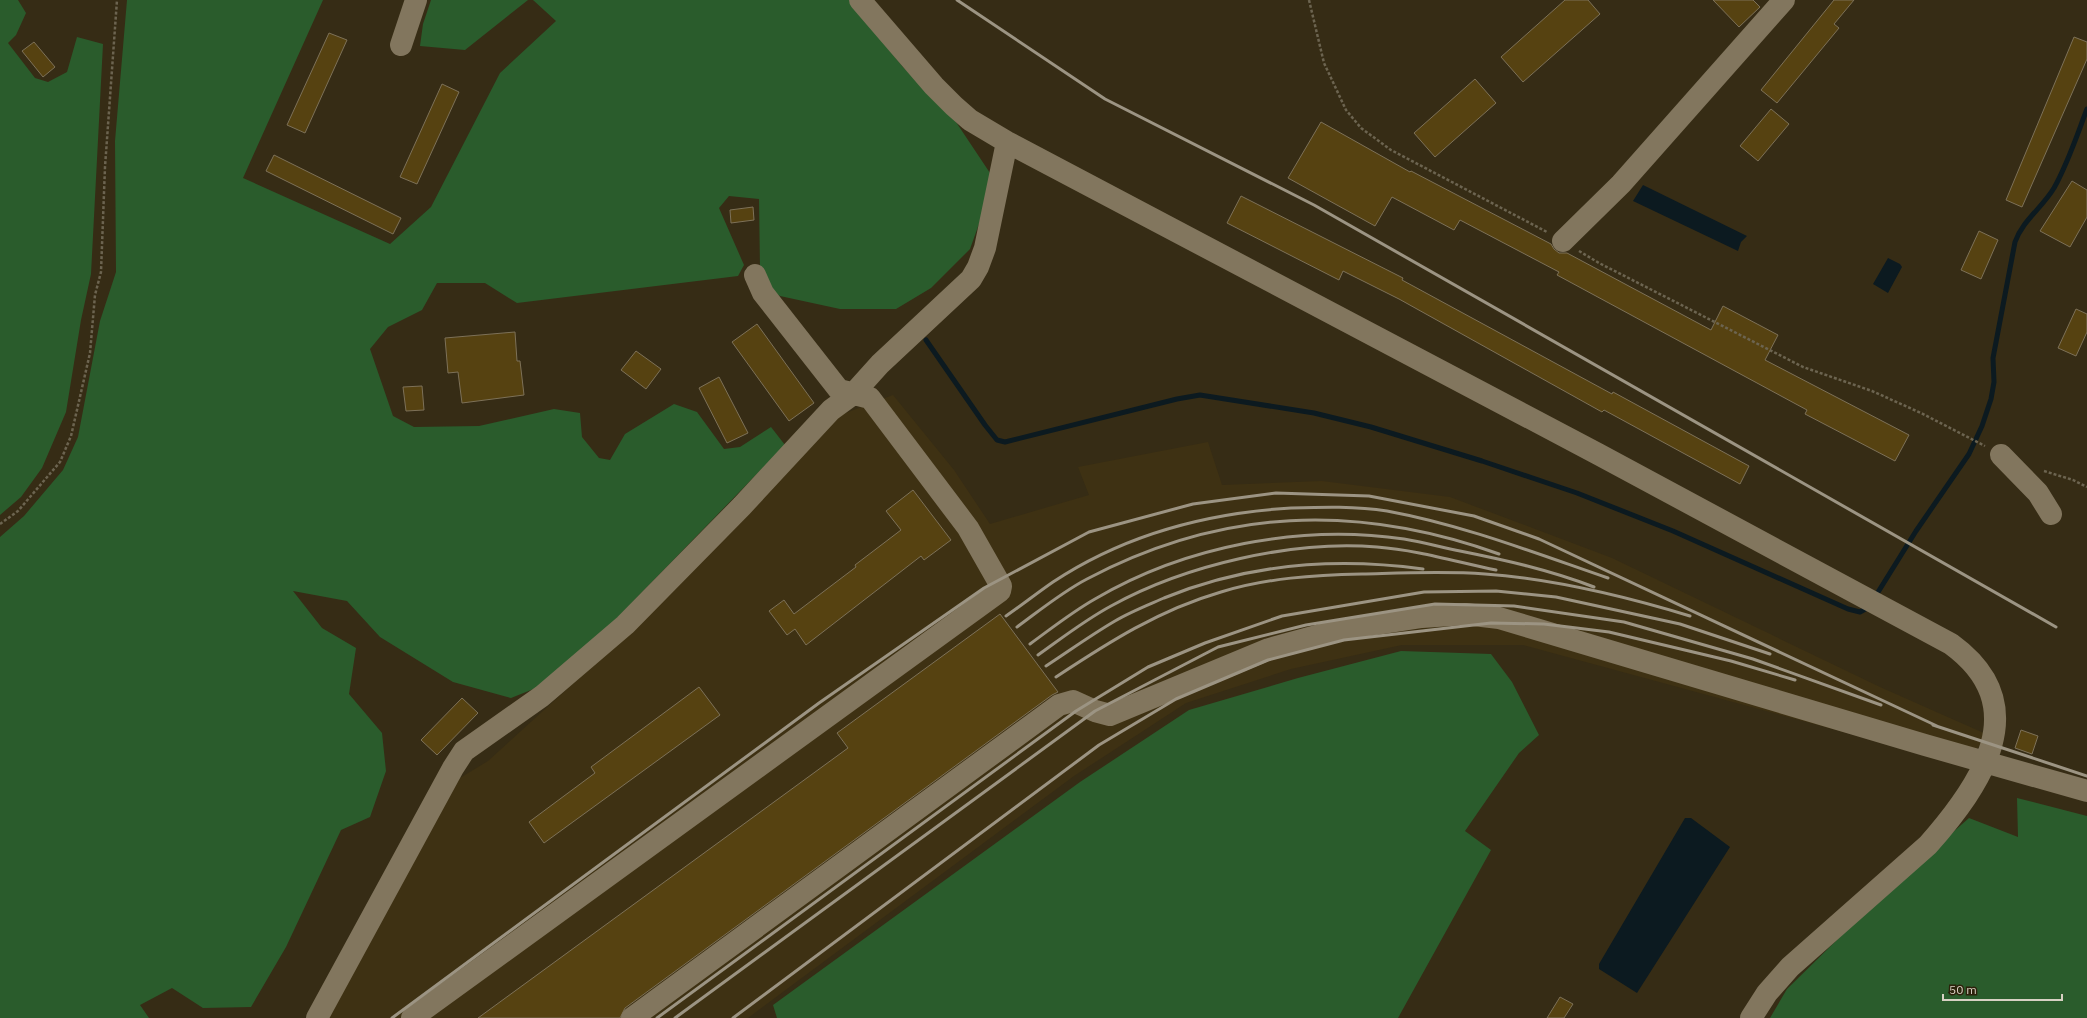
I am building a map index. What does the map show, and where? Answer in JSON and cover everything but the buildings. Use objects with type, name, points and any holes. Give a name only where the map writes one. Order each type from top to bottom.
[{"type":"street","points":[[400,45],[416,0]]},
{"type":"street","points":[[860,0],[934,86],[970,120],[1007,142],[1598,454],[1951,644],[1965,655],[1981,673],[1990,689],[1994,712],[1992,744],[1987,763],[1958,809],[1928,845],[1790,967],[1767,993],[1751,1018]]},
{"type":"street","points":[[1563,241],[1621,184],[1784,0]]},
{"type":"street","points":[[317,1018],[449,775],[464,751],[542,696],[625,625],[742,506],[831,410],[853,394],[880,364],[971,278],[978,267],[985,248],[1007,142]]},
{"type":"street","points":[[412,1018],[1000,590],[1001,586],[968,528],[870,398],[839,390],[763,293],[755,276]]},
{"type":"street","points":[[2001,455],[2038,493],[2051,514]]},
{"type":"street","points":[[632,1018],[1058,705],[1073,701],[1110,716],[1268,649],[1338,630],[1422,617],[1465,614],[1499,618],[1987,763],[2087,791]]},
{"type":"path","points":[[0,524],[18,511],[60,462],[71,436],[90,353],[95,295],[101,272],[105,167],[117,0]]},
{"type":"path","points":[[1309,0],[1324,63],[1346,110],[1361,128],[1391,150],[1563,241],[1599,263],[1803,367],[1872,391],[1921,413],[1982,444]]},
{"type":"shaded area","points":[[1643,185],[1747,236],[1741,242],[1738,251],[1633,201]]},
{"type":"shaded area","points":[[1888,258],[1900,264],[1902,267],[1888,293],[1873,284]]},
{"type":"shaded area","points":[[893,395],[954,470],[990,524],[1089,495],[1078,467],[1208,442],[1222,485],[1322,481],[1450,497],[1612,558],[1880,687],[1986,734],[1978,748],[1954,762],[1523,645],[1402,645],[1291,669],[1186,703],[1074,776],[748,1018],[324,1018],[460,778],[488,761],[632,630],[838,416]]},
{"type":"shaded area","points":[[1685,818],[1691,818],[1730,847],[1637,993],[1599,969],[1599,964]]},
{"type":"green space","points":[[0,0],[18,0],[26,13],[16,35],[8,43],[35,78],[48,82],[67,72],[77,37],[103,44],[91,274],[81,320],[66,412],[42,468],[21,497],[0,515]]},
{"type":"green space","points":[[127,0],[323,0],[243,178],[390,244],[431,207],[500,73],[556,21],[533,0],[849,0],[903,67],[954,119],[990,173],[984,210],[970,249],[931,288],[896,309],[840,309],[780,296],[768,288],[760,269],[759,199],[729,196],[719,208],[744,265],[738,276],[517,303],[485,283],[437,283],[422,310],[388,327],[370,349],[393,416],[414,427],[479,426],[554,409],[580,413],[582,437],[599,458],[610,460],[625,434],[674,404],[697,412],[724,449],[740,447],[771,427],[785,445],[616,619],[541,686],[511,698],[453,682],[380,637],[347,601],[293,591],[322,628],[356,648],[349,694],[382,733],[386,771],[370,817],[341,830],[286,947],[251,1007],[203,1008],[172,988],[140,1005],[149,1018],[0,1018],[0,537],[24,516],[63,470],[78,437],[100,321],[116,272],[115,141]]},
{"type":"green space","points":[[431,0],[528,0],[465,50],[420,46],[423,24]]},
{"type":"green space","points":[[1401,651],[1491,654],[1512,682],[1539,735],[1519,753],[1465,831],[1491,850],[1398,1018],[777,1018],[773,1005],[1080,782],[1189,710],[1298,678]]},
{"type":"green space","points":[[2017,798],[2087,816],[2087,1018],[1770,1018],[1787,989],[1893,885],[1969,818],[2018,837]]},
{"type":"waterway","points":[[1875,597],[1916,531],[1969,454],[1982,426],[1991,399],[1994,382],[1993,358],[2015,242],[2023,227],[2054,188],[2068,159],[2087,109]]},
{"type":"waterway","points":[[926,340],[997,440],[1005,442],[1177,399],[1200,395],[1314,413],[1371,427],[1482,461],[1577,493],[1673,531],[1848,609],[1860,612],[1869,607]]},
{"type":"railway","points":[[957,0],[1105,99],[1314,205],[2056,627]]},
{"type":"railway","points":[[392,1018],[819,703],[984,588],[1089,532],[1193,504],[1276,493],[1369,496],[1474,516],[1539,539],[1937,726]]},
{"type":"railway","points":[[1006,616],[1053,582],[1080,566],[1108,551],[1137,539],[1198,521],[1228,515],[1291,508],[1363,508],[1415,517],[1499,540],[1608,578]]},
{"type":"railway","points":[[1017,627],[1078,584],[1138,555],[1188,538],[1239,526],[1290,521],[1341,521],[1393,526],[1446,538],[1499,554]]},
{"type":"railway","points":[[1030,644],[1095,599],[1130,581],[1167,565],[1205,553],[1284,537],[1365,535],[1404,539],[1527,566],[1561,575],[1594,587]]},
{"type":"railway","points":[[1038,655],[1092,617],[1140,591],[1172,578],[1240,558],[1310,548],[1344,546],[1377,547],[1422,553],[1496,570]]},
{"type":"railway","points":[[1046,666],[1097,632],[1127,615],[1195,586],[1227,577],[1292,566],[1324,564],[1390,565],[1423,569]]},
{"type":"railway","points":[[1056,677],[1095,651],[1135,628],[1198,599],[1256,583],[1308,576],[1424,572],[1511,576],[1589,589],[1690,616]]},
{"type":"railway","points":[[657,1018],[1076,711],[1148,667],[1205,643],[1282,616],[1424,592],[1496,591],[1556,597],[1680,624],[1770,654]]},
{"type":"railway","points":[[675,1018],[1095,711],[1218,647],[1306,625],[1435,604],[1514,606],[1624,622],[1753,659],[1881,705]]},
{"type":"railway","points":[[733,1018],[1099,745],[1176,699],[1268,660],[1344,640],[1491,623],[1544,624],[1609,632],[1731,661],[1795,680]]},
{"type":"railway","points":[[1933,725],[2087,776]]}]
